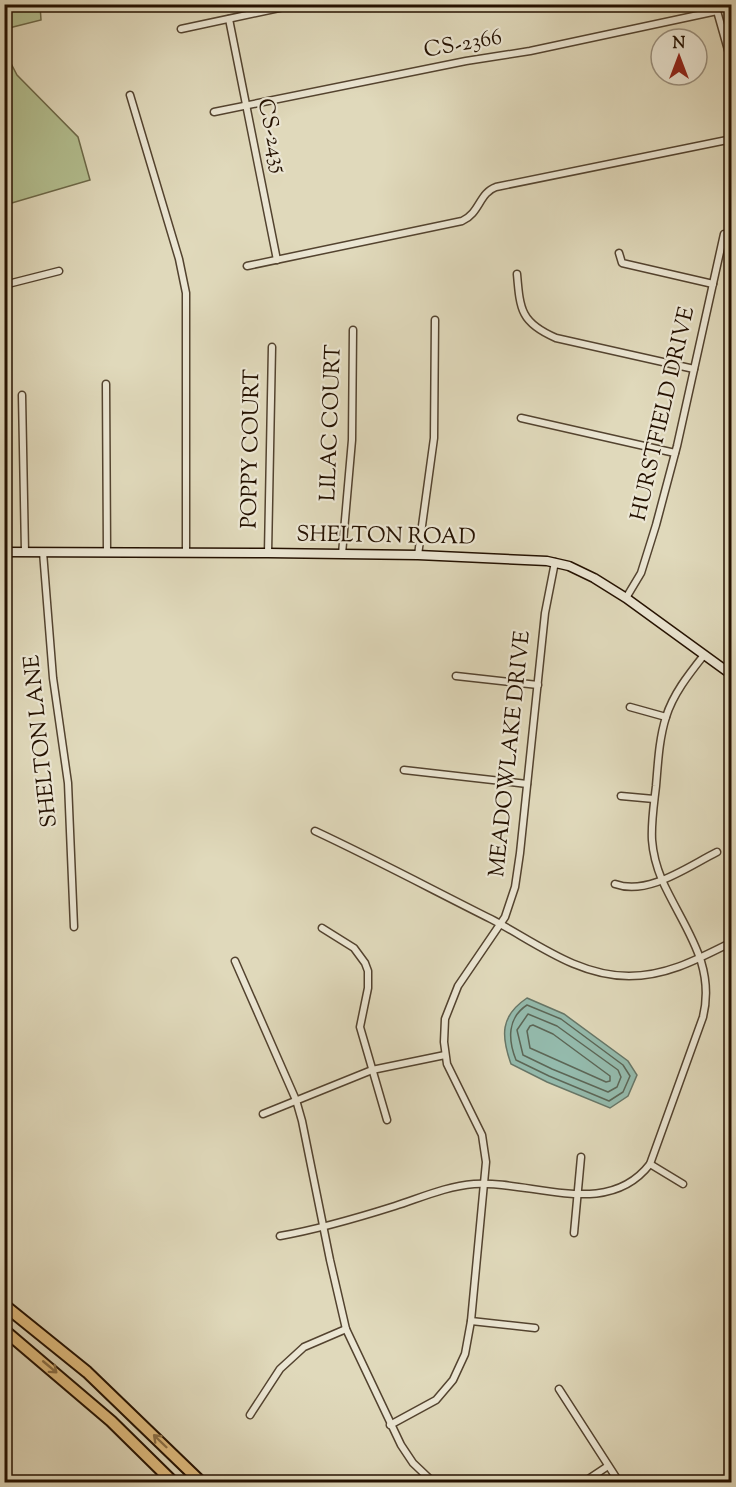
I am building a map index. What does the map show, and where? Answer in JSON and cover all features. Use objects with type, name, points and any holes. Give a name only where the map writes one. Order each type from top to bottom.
[{"type":"highway","points":[[4,1305],[58,1347],[104,1388],[201,1482]]},
{"type":"highway","points":[[4,1330],[111,1421],[173,1482]]},
{"type":"street","points":[[181,29],[298,4]]},
{"type":"street","points":[[716,8],[732,64]]},
{"type":"street","name":"CS-2366","points":[[214,112],[466,61],[530,51],[716,8]]},
{"type":"street","name":"CS-2435","points":[[229,19],[277,260]]},
{"type":"street","points":[[130,95],[179,259],[186,293],[186,552]]},
{"type":"street","points":[[247,266],[462,221],[473,214],[487,192],[496,187],[732,139]]},
{"type":"street","name":"HURSTFIELD DRIVE","points":[[626,598],[641,573],[675,453],[724,234]]},
{"type":"street","points":[[619,253],[622,263],[713,284]]},
{"type":"street","points":[[4,285],[59,272]]},
{"type":"street","points":[[516,274],[519,297],[527,321],[541,331],[576,343],[694,369]]},
{"type":"street","points":[[418,555],[434,438],[435,320]]},
{"type":"street","name":"LILAC COURT","points":[[342,554],[352,440],[353,330]]},
{"type":"street","name":"POPPY COURT","points":[[268,552],[272,347]]},
{"type":"street","points":[[106,384],[107,551]]},
{"type":"street","points":[[22,395],[24,552]]},
{"type":"street","points":[[521,418],[675,453]]},
{"type":"street","name":"SHELTON ROAD","points":[[4,552],[268,552],[418,555],[555,562],[579,570],[626,598],[732,675]]},
{"type":"street","name":"SHELTON LANE","points":[[44,552],[53,678],[68,783],[74,927]]},
{"type":"street","name":"MEADOWLAKE DRIVE","points":[[390,1425],[426,1407],[445,1391],[453,1380],[465,1354],[471,1321],[486,1162],[482,1134],[450,1072],[445,1055],[445,1019],[452,998],[500,924],[512,898],[518,876],[549,587],[555,562]]},
{"type":"street","points":[[280,1236],[324,1228],[451,1188],[472,1184],[601,1194],[617,1190],[633,1181],[650,1164],[705,1009],[706,980],[701,958],[662,879],[652,842],[654,799],[666,717],[682,684],[704,655]]},
{"type":"street","points":[[456,676],[538,685]]},
{"type":"street","points":[[630,707],[666,717]]},
{"type":"street","points":[[404,770],[527,784]]},
{"type":"street","points":[[621,796],[654,799]]},
{"type":"street","points":[[315,831],[590,971],[609,975],[655,975],[679,968],[732,942]]},
{"type":"street","points":[[615,884],[624,887],[640,887],[662,879],[717,852]]},
{"type":"street","points":[[322,928],[354,948],[368,971],[368,988],[360,1027],[387,1120]]},
{"type":"street","points":[[235,961],[296,1100],[346,1329],[390,1425],[413,1463],[433,1482]]},
{"type":"street","points":[[263,1114],[372,1070],[445,1055]]},
{"type":"street","points":[[574,1233],[581,1157]]},
{"type":"street","points":[[650,1164],[683,1184]]},
{"type":"street","points":[[471,1321],[536,1328]]},
{"type":"street","points":[[250,1415],[280,1369],[304,1347],[346,1329]]},
{"type":"street","points":[[559,1389],[619,1482]]},
{"type":"street","points":[[584,1482],[608,1466]]},
{"type":"shaded area","points":[[4,5],[40,5],[41,20],[5,29]]},
{"type":"shaded area","points":[[4,50],[17,75],[78,137],[90,180],[5,205]]},
{"type":"water","points":[[527,998],[564,1014],[628,1061],[637,1075],[628,1096],[610,1108],[547,1082],[511,1064],[505,1044],[505,1027],[512,1012]]}]
